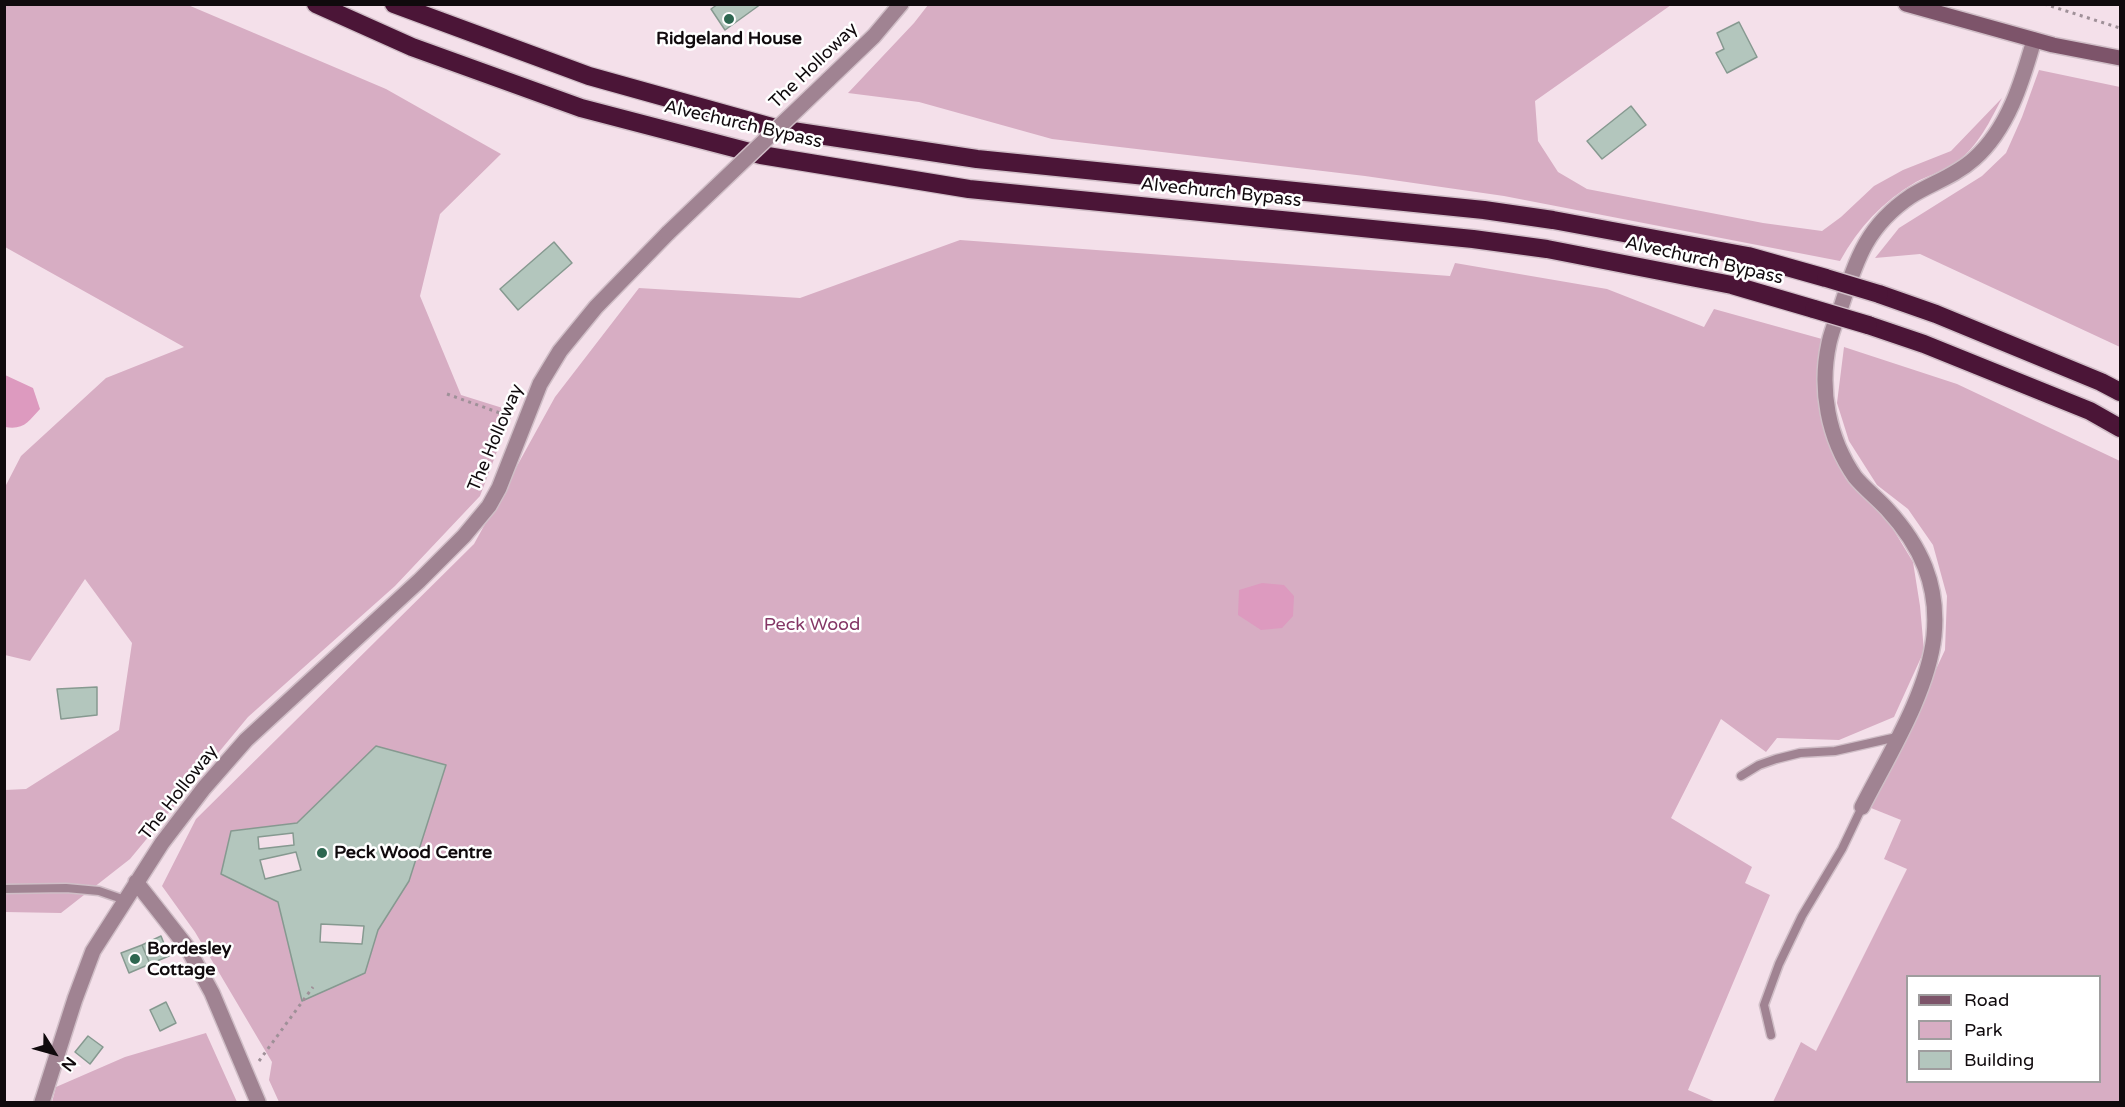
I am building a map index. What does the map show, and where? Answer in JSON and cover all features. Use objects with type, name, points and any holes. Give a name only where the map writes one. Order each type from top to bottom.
[{"type":"highway","name":"Alvechurch Bypass","points":[[316,4],[412,47],[581,108],[761,155],[969,189],[1473,239],[1547,249],[1732,285],[1924,344],[2090,411],[2121,428]]},
{"type":"highway","name":"Alvechurch Bypass","points":[[394,4],[589,76],[779,129],[976,159],[1495,211],[1748,256],[1880,294],[1936,314],[2121,392]]},
{"type":"main road","points":[[1906,4],[2034,40],[2121,58]]},
{"type":"street","name":"The Holloway","points":[[42,1102],[93,951],[136,882],[204,788],[246,740],[419,581],[464,536],[489,506],[499,488],[540,384],[566,344],[596,307],[668,232],[874,36],[902,4]]},
{"type":"street","points":[[1862,807],[1917,698],[1927,668],[1935,613],[1926,566],[1916,546],[1902,525],[1856,478],[1840,452],[1827,406],[1829,343],[1856,260],[1873,231],[1896,207],[1923,189],[1960,170],[1986,147],[2013,103],[2021,85],[2034,40]]},
{"type":"street","points":[[136,882],[188,947],[212,993],[258,1102]]},
{"type":"lane","points":[[1741,776],[1759,765],[1800,753],[1835,751],[1897,737]]},
{"type":"lane","points":[[1771,1035],[1764,1005],[1779,964],[1802,916],[1842,849],[1862,807]]},
{"type":"lane","points":[[4,889],[66,888],[99,891],[124,900]]},
{"type":"path","points":[[2044,4],[2121,28]]},
{"type":"path","points":[[447,394],[508,415],[523,424]]},
{"type":"path","points":[[247,1077],[313,987]]},
{"type":"green space","points":[[5,5],[188,5],[386,89],[501,154],[440,214],[420,296],[461,395],[509,410],[504,433],[480,496],[395,586],[248,717],[130,859],[61,913],[5,912],[5,790],[26,789],[119,730],[132,643],[85,579],[30,661],[5,655],[5,487],[21,456],[106,378],[184,347],[5,247]]},
{"type":"green space","points":[[928,5],[1671,5],[1535,101],[1538,141],[1558,172],[1587,189],[1763,223],[1822,231],[1841,217],[1874,186],[1903,170],[1951,151],[2002,98],[1972,148],[1957,162],[1904,189],[1882,207],[1855,237],[1840,261],[1504,196],[1365,176],[1052,139],[919,102],[848,93]]},
{"type":"green space","points":[[2039,70],[2120,87],[2120,347],[1920,254],[1875,258],[1899,228],[1982,176],[2006,153]]},
{"type":"green space","name":"Peck Wood","points":[[960,240],[1450,276],[1455,263],[1607,289],[1704,327],[1714,309],[1822,339],[1818,383],[1822,421],[1846,479],[1887,519],[1913,562],[1924,651],[1894,717],[1839,740],[1777,738],[1766,752],[1721,719],[1671,818],[1752,867],[1745,883],[1770,895],[1688,1090],[1716,1102],[279,1102],[269,1080],[272,1062],[195,932],[162,886],[196,819],[474,544],[555,397],[639,288],[800,298]],"holes":[[[376,746],[446,765],[409,881],[378,930],[365,973],[302,1001],[278,902],[221,874],[231,831],[297,823]]]},
{"type":"green space","points":[[1844,347],[1957,384],[2120,461],[2120,1102],[1773,1102],[1801,1042],[1816,1051],[1907,869],[1884,859],[1901,820],[1871,808],[1945,650],[1947,596],[1933,545],[1908,509],[1877,485],[1849,441],[1837,403]]},
{"type":"green space","points":[[206,1033],[237,1102],[52,1102],[56,1087],[125,1057]]},
{"type":"shaded area","points":[[5,375],[33,388],[40,409],[21,426],[5,427]]},
{"type":"shaded area","points":[[1262,583],[1284,585],[1294,596],[1293,616],[1282,628],[1261,630],[1238,615],[1239,590]]},
{"type":"building","name":"Ridgeland House","points":[[718,4],[761,4],[725,30],[711,9]]},
{"type":"building","points":[[1739,22],[1757,57],[1727,73],[1716,53],[1724,49],[1717,33]]},
{"type":"building","points":[[1631,106],[1646,125],[1602,159],[1587,141]]},
{"type":"building","points":[[554,242],[572,263],[518,310],[500,289]]},
{"type":"building","points":[[97,687],[97,715],[61,719],[57,689]]},
{"type":"building","name":"Peck Wood Centre","points":[[376,746],[446,765],[409,881],[378,930],[365,973],[302,1001],[278,902],[221,874],[231,831],[297,823]]},
{"type":"building","points":[[293,833],[294,845],[259,849],[258,837]]},
{"type":"building","points":[[296,852],[301,870],[265,879],[260,860]]},
{"type":"building","points":[[321,924],[364,926],[362,944],[320,942]]},
{"type":"building","points":[[161,936],[169,956],[150,964],[142,945]]},
{"type":"building","name":"Bordesley Cottage","points":[[142,945],[150,964],[129,973],[121,953]]},
{"type":"building","points":[[166,1002],[176,1023],[160,1031],[150,1010]]},
{"type":"building","points":[[88,1036],[103,1047],[90,1064],[75,1052]]},
{"type":"place","name":"Ridgeland House","points":[[729,19]]},
{"type":"place","name":"Peck Wood Centre","points":[[322,853]]},
{"type":"place","name":"Bordesley Cottage","points":[[135,959]]}]
